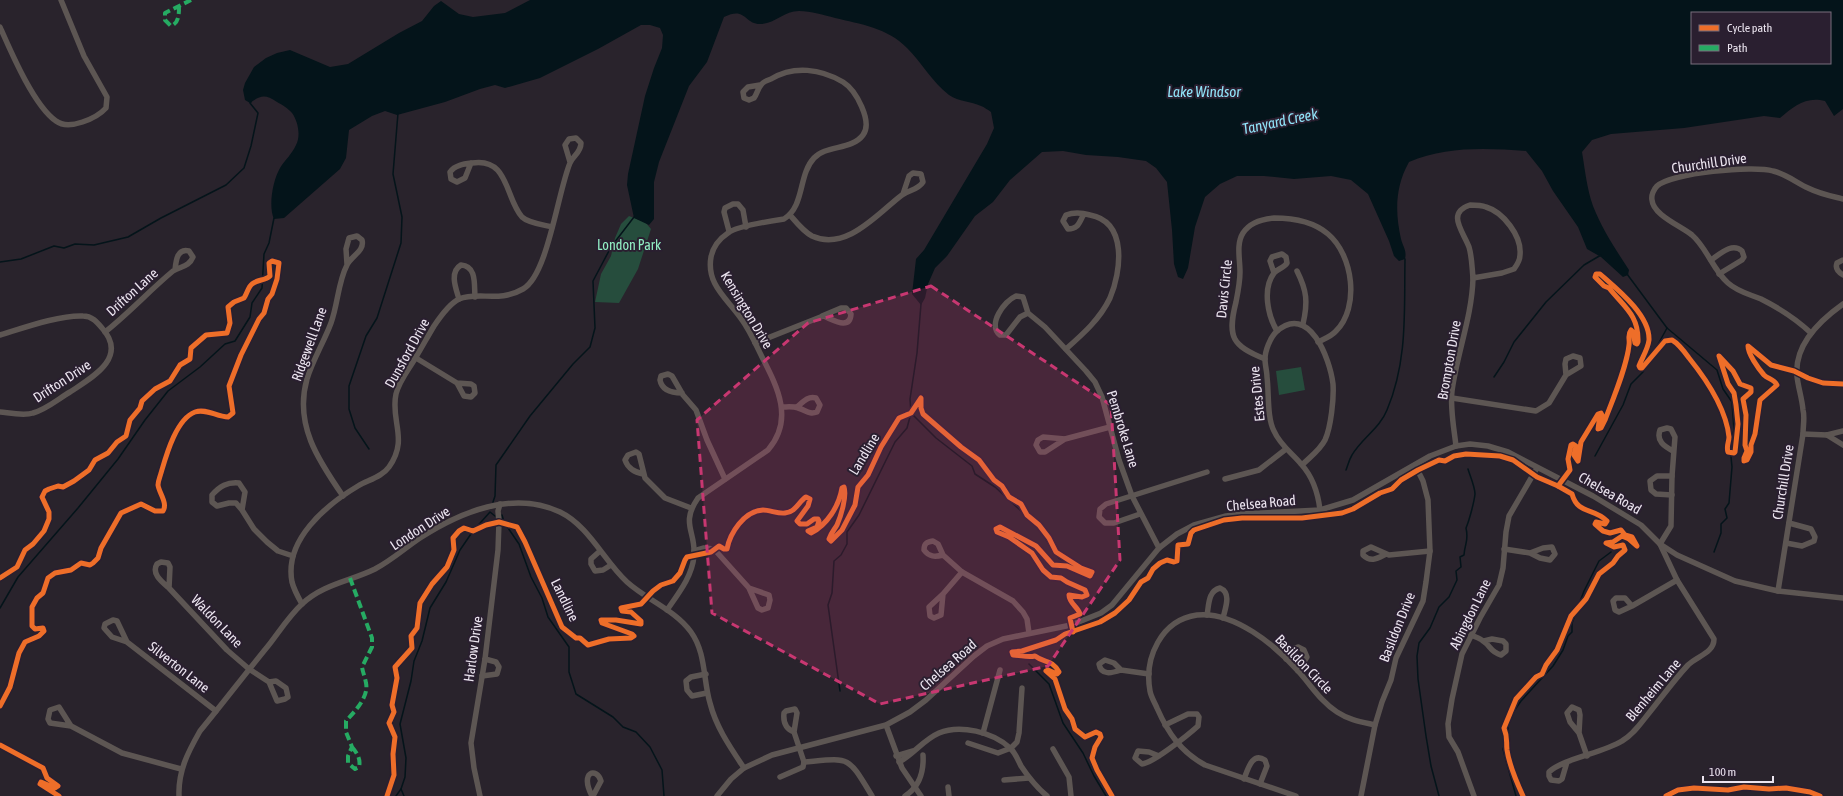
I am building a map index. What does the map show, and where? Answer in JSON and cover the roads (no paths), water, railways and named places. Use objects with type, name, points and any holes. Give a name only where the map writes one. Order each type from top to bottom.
[{"type":"street","points":[[0,27],[30,87],[48,114],[57,123],[69,124],[91,120],[100,115],[106,108],[107,97],[84,56],[61,0]]},
{"type":"street","points":[[760,85],[776,76],[792,70],[806,70],[819,73],[844,83],[850,88],[863,110],[866,121],[866,129],[858,139],[814,157],[807,169],[795,207],[790,215],[811,236],[825,240],[856,232],[871,222],[903,194]]},
{"type":"street","points":[[472,163],[480,162],[496,168],[502,176],[515,207],[524,218],[552,227]]},
{"type":"street","points":[[475,297],[473,274],[468,267],[461,265],[455,270],[454,278],[458,300],[475,297],[506,296],[530,285],[538,272],[545,254],[570,162]]},
{"type":"street","name":"Churchill Drive","points":[[1811,333],[1779,308],[1734,288],[1719,274],[1711,260],[1692,235],[1663,216],[1654,206],[1652,195],[1658,185],[1670,180],[1740,168],[1773,170],[1790,177],[1807,188],[1826,196],[1843,199]]},
{"type":"street","points":[[729,232],[724,212],[725,208],[733,204],[741,206],[746,227]]},
{"type":"street","name":"Brompton Drive","points":[[1456,446],[1452,398],[1472,295],[1473,278],[1472,260],[1469,247],[1457,219],[1459,212],[1463,208],[1470,205],[1484,206],[1498,214],[1512,228],[1517,237],[1520,255],[1514,269],[1509,272],[1473,278]]},
{"type":"street","points":[[1066,349],[1085,333],[1102,312],[1114,286],[1117,273],[1118,249],[1111,227],[1101,218],[1084,214]]},
{"type":"street","name":"Kensington Drive","points":[[691,508],[698,498],[724,479],[759,457],[776,440],[781,425],[782,407],[780,394],[742,320],[717,289],[711,276],[710,264],[715,245],[729,232],[784,219],[790,215]]},
{"type":"street","name":"Davis Circle","points":[[1265,359],[1240,347],[1235,340],[1232,321],[1239,290],[1240,239],[1249,227],[1265,219],[1281,218],[1309,223],[1335,240],[1342,252],[1350,278],[1350,301],[1340,328],[1335,333],[1318,342]]},
{"type":"street","name":"Ridgewell Lane","points":[[343,496],[324,468],[310,441],[305,422],[303,396],[307,377],[331,322],[347,264],[347,243],[349,238],[357,236],[362,240],[362,248],[347,264]]},
{"type":"street","points":[[1711,260],[1730,248],[1736,247],[1742,251],[1744,257],[1742,260],[1719,274]]},
{"type":"street","points":[[1843,260],[1837,263],[1836,266],[1837,270],[1843,275]]},
{"type":"street","name":"Drifton Lane","points":[[106,332],[174,270]]},
{"type":"street","points":[[1297,270],[1307,296],[1307,306],[1303,324]]},
{"type":"street","points":[[1274,273],[1268,288],[1270,321],[1277,331],[1294,324],[1303,324],[1308,327],[1318,342],[1331,373],[1333,384],[1328,433],[1322,446],[1302,465]]},
{"type":"street","name":"Pembroke Lane","points":[[1028,313],[1020,317],[1006,335],[1000,335],[994,326],[997,318],[1011,298],[1019,295],[1023,297],[1028,313],[1066,349],[1095,382],[1102,397],[1119,460],[1132,496],[1159,548]]},
{"type":"street","name":"Dunsford Drive","points":[[302,604],[292,582],[293,556],[299,541],[309,527],[343,496],[359,485],[381,475],[388,468],[397,453],[399,437],[395,403],[396,393],[434,326],[447,310],[458,300]]},
{"type":"street","name":"Churchill Drive","points":[[1778,591],[1803,434],[1804,412],[1797,376],[1797,362],[1801,348],[1811,333],[1824,319],[1843,304]]},
{"type":"street","points":[[755,343],[841,308],[846,308],[851,314],[851,318],[847,322],[843,323],[822,316]]},
{"type":"street","points":[[0,335],[66,317],[83,316],[91,317],[106,332]]},
{"type":"street","name":"Estes Drive","points":[[1277,331],[1271,339],[1265,359],[1271,424],[1275,434],[1312,479],[1319,495],[1320,510]]},
{"type":"street","name":"Drifton Drive","points":[[0,412],[31,414],[37,412],[98,373],[107,363],[110,356],[110,338],[106,332]]},
{"type":"street","points":[[416,358],[457,383]]},
{"type":"street","points":[[1452,398],[1536,411],[1548,403],[1566,375]]},
{"type":"street","points":[[682,393],[696,410],[724,479]]},
{"type":"street","points":[[782,407],[797,407]]},
{"type":"street","points":[[1065,439],[1043,437],[1038,440],[1036,445],[1040,452],[1045,452],[1065,439],[1110,427]]},
{"type":"street","points":[[1803,434],[1827,435],[1843,431]]},
{"type":"street","points":[[1827,435],[1843,445]]},
{"type":"street","name":"Chelsea Road","points":[[716,796],[731,779],[744,768],[772,755],[886,725],[910,712],[926,700],[974,656],[988,646],[1003,639],[1071,625],[1101,613],[1112,605],[1159,548],[1177,534],[1194,525],[1226,516],[1252,513],[1320,510],[1353,500],[1435,454],[1456,446],[1470,444],[1488,446],[1508,452],[1593,496],[1641,525],[1660,544],[1677,555],[1705,569],[1735,581],[1778,591],[1843,598]]},
{"type":"street","points":[[1225,480],[1259,470],[1286,448]]},
{"type":"street","points":[[1660,544],[1671,526],[1673,451]]},
{"type":"street","name":"Basildon Drive","points":[[1361,796],[1375,725],[1396,658],[1423,601],[1430,551],[1428,500],[1423,481],[1415,465]]},
{"type":"street","name":"Abingdon Lane","points":[[1474,796],[1464,768],[1449,737],[1448,730],[1458,672],[1462,654],[1499,585],[1503,568],[1509,516],[1538,468]]},
{"type":"street","points":[[1140,514],[1114,523],[1105,523],[1099,517],[1100,509],[1103,506],[1207,472]]},
{"type":"street","points":[[643,474],[645,478],[665,498],[691,508],[689,527],[694,551],[691,572],[666,610]]},
{"type":"street","points":[[1672,476],[1657,476],[1650,481],[1651,490],[1656,494],[1672,495]]},
{"type":"street","points":[[242,510],[245,492],[240,484],[230,483],[219,487],[212,495],[212,502],[217,506],[236,503],[254,529],[267,542],[278,551],[293,556]]},
{"type":"street","name":"London Drive","points":[[179,796],[181,769],[200,731],[302,604],[326,587],[374,569],[392,560],[418,539],[444,524],[465,514],[500,504],[536,505],[561,513],[574,522],[634,589],[681,621],[691,632],[700,649],[706,674],[708,693],[716,723],[744,768]]},
{"type":"street","name":"Harlow Drive","points":[[480,796],[474,768],[471,743],[485,659],[498,550],[500,522],[498,511],[500,504]]},
{"type":"street","points":[[1786,543],[1802,546],[1814,541],[1815,537],[1812,529],[1789,523]]},
{"type":"street","name":"Blenheim Lane","points":[[1567,762],[1587,756],[1623,741],[1634,731],[1678,676],[1691,663],[1711,649],[1714,645],[1714,639],[1710,631],[1676,580],[1660,544]]},
{"type":"street","points":[[694,551],[704,548],[714,550],[750,588]]},
{"type":"street","points":[[1504,549],[1530,553]]},
{"type":"street","points":[[600,551],[591,559],[591,564],[595,571],[603,570],[611,565]]},
{"type":"street","points":[[1386,554],[1413,554],[1430,551]]},
{"type":"street","points":[[943,554],[962,572],[1013,601],[1027,619],[1028,633]]},
{"type":"street","points":[[943,594],[962,572]]},
{"type":"street","points":[[1632,606],[1676,580]]},
{"type":"street","name":"Waldon Lane","points":[[169,588],[227,650],[249,669],[269,682]]},
{"type":"street","points":[[1207,615],[1210,596],[1215,590],[1220,588],[1225,592],[1227,598],[1223,618]]},
{"type":"street","name":"Basildon Circle","points":[[1296,796],[1205,765],[1191,757],[1176,742],[1165,725],[1150,692],[1149,674],[1154,650],[1166,629],[1184,618],[1197,615],[1223,618],[1256,634],[1286,659],[1326,704],[1338,713],[1353,720],[1375,725]]},
{"type":"street","points":[[1471,635],[1484,641]]},
{"type":"street","name":"Silverton Lane","points":[[126,642],[216,711]]},
{"type":"street","points":[[1286,659],[1295,648],[1304,650],[1307,657],[1298,671]]},
{"type":"street","points":[[482,676],[497,674],[499,667],[496,662],[485,659]]},
{"type":"street","points":[[983,733],[1000,670]]},
{"type":"street","points":[[1121,670],[1149,674]]},
{"type":"street","points":[[706,674],[688,678],[686,681],[687,690],[692,696],[708,693]]},
{"type":"street","points":[[968,743],[993,752],[998,752],[1011,748],[1017,742],[1022,688]]},
{"type":"street","points":[[1159,756],[1198,726],[1200,717],[1197,714],[1188,714],[1165,725]]},
{"type":"street","points":[[886,725],[896,756],[914,789],[920,796]]},
{"type":"street","points":[[71,726],[122,753],[181,769]]},
{"type":"street","points":[[899,762],[907,758],[921,744],[937,734],[949,729],[964,729],[983,733],[1011,748],[1029,778],[1035,786],[1047,796]]},
{"type":"street","points":[[780,777],[803,767],[804,762],[794,732]]},
{"type":"street","points":[[1579,733],[1587,756]]},
{"type":"street","points":[[1053,749],[1069,777],[1071,796]]},
{"type":"street","points":[[896,756],[913,751]]},
{"type":"street","points":[[905,796],[914,789],[919,780],[924,765],[923,755]]},
{"type":"street","points":[[1244,779],[1251,762],[1257,758],[1262,758],[1265,760],[1267,766],[1260,784]]},
{"type":"street","points":[[804,762],[835,759],[848,762],[856,770],[872,796]]},
{"type":"street","points":[[1004,780],[1029,778]]},
{"type":"street","points":[[948,787],[949,796]]},
{"type":"water","name":"Lake Windsor","points":[[530,0],[1843,0],[1843,109],[1834,116],[1825,101],[1812,100],[1795,106],[1780,118],[1764,116],[1684,128],[1611,134],[1592,140],[1582,152],[1589,193],[1601,223],[1629,270],[1628,275],[1623,277],[1601,257],[1587,249],[1578,227],[1553,191],[1542,171],[1526,151],[1467,149],[1437,153],[1409,162],[1401,181],[1397,209],[1401,239],[1406,253],[1405,259],[1399,261],[1394,256],[1368,194],[1351,180],[1331,176],[1294,179],[1264,176],[1237,176],[1220,184],[1205,197],[1195,227],[1188,268],[1183,279],[1178,277],[1174,264],[1167,182],[1156,168],[1146,161],[1118,157],[1086,155],[1063,151],[1042,152],[1010,180],[993,202],[975,216],[947,256],[935,268],[928,284],[925,298],[921,305],[912,294],[916,259],[924,250],[987,144],[994,128],[991,112],[977,104],[957,99],[949,95],[937,84],[907,48],[899,41],[882,31],[817,13],[799,11],[789,13],[770,22],[760,24],[755,23],[737,13],[724,17],[707,62],[689,86],[659,162],[654,182],[654,219],[649,225],[634,218],[627,185],[628,174],[645,96],[662,48],[663,35],[660,28],[650,25],[641,25],[598,49],[540,78],[505,88],[495,85],[445,102],[397,115],[385,111],[372,116],[349,130],[346,158],[340,169],[284,218],[274,219],[271,207],[273,186],[277,173],[293,151],[298,141],[298,129],[296,120],[292,113],[273,99],[263,96],[250,103],[245,100],[243,90],[245,83],[254,67],[266,58],[277,53],[290,50],[330,67],[348,64],[422,21],[434,6],[441,1],[459,14],[473,17],[505,13]]},
{"type":"waterway","points":[[0,262],[21,259],[54,246],[64,248],[75,244],[94,245],[128,237],[161,218],[226,185],[244,168],[251,146],[258,113],[250,103],[251,102]]},
{"type":"waterway","points":[[369,449],[355,428],[349,409],[349,386],[366,336],[377,318],[401,243],[402,217],[393,174],[398,113]]},
{"type":"waterway","points":[[493,502],[495,496],[496,465],[530,416],[573,364],[590,347],[595,328],[593,281],[611,247],[634,217]]},
{"type":"waterway","points":[[0,608],[18,577],[118,459],[145,420],[168,391],[200,367],[225,344],[235,341],[250,317],[252,303],[262,288],[264,254],[269,243],[274,218]]},
{"type":"waterway","points":[[1494,377],[1504,362],[1514,342],[1546,302],[1584,265],[1601,255]]},
{"type":"waterway","points":[[1346,470],[1356,449],[1384,416],[1394,391],[1399,373],[1404,335],[1405,259]]},
{"type":"waterway","points":[[1627,274],[1667,328],[1717,370],[1723,389],[1732,402],[1734,430],[1730,447],[1732,467],[1729,503],[1725,509],[1727,518],[1721,524],[1721,533],[1714,552]]},
{"type":"waterway","points":[[840,691],[828,605],[832,593],[834,561],[841,555],[847,544],[847,532],[859,515],[895,442],[907,428],[911,413],[910,399],[917,353],[921,304]]},
{"type":"waterway","points":[[1595,456],[1623,405],[1631,384],[1643,372],[1667,328]]},
{"type":"waterway","points":[[911,413],[936,438],[972,466],[975,474],[995,487],[1032,521],[1043,534],[1059,558],[1089,573]]},
{"type":"waterway","points":[[1439,796],[1431,766],[1426,736],[1418,679],[1417,656],[1419,643],[1430,628],[1439,607],[1449,597],[1457,580],[1456,571],[1461,567],[1460,557],[1464,555],[1467,539],[1466,528],[1475,494],[1468,469]]},
{"type":"waterway","points":[[404,796],[401,789],[405,777],[406,758],[400,724],[411,681],[414,661],[422,641],[430,608],[446,582],[460,550],[473,531],[490,512],[495,516]]},
{"type":"waterway","points":[[502,515],[504,522],[519,544],[531,577],[542,598],[548,617],[569,647],[569,672],[576,694],[613,717],[623,727],[636,732],[650,747],[662,770],[664,796]]},
{"type":"waterway","points":[[1516,796],[1503,749],[1508,737],[1508,725],[1514,711],[1521,701],[1553,666],[1563,650],[1568,636],[1572,632],[1572,623],[1584,591],[1599,561],[1611,552]]},
{"type":"waterway","points":[[1029,664],[1049,684],[1063,723],[1083,753],[1106,796]]},
{"type":"waterway","points":[[396,796],[401,789]]},
{"type":"water label","name":"Tanyard Creek","points":[[1280,121]]},
{"type":"park label","name":"London Park","points":[[629,245]]}]
